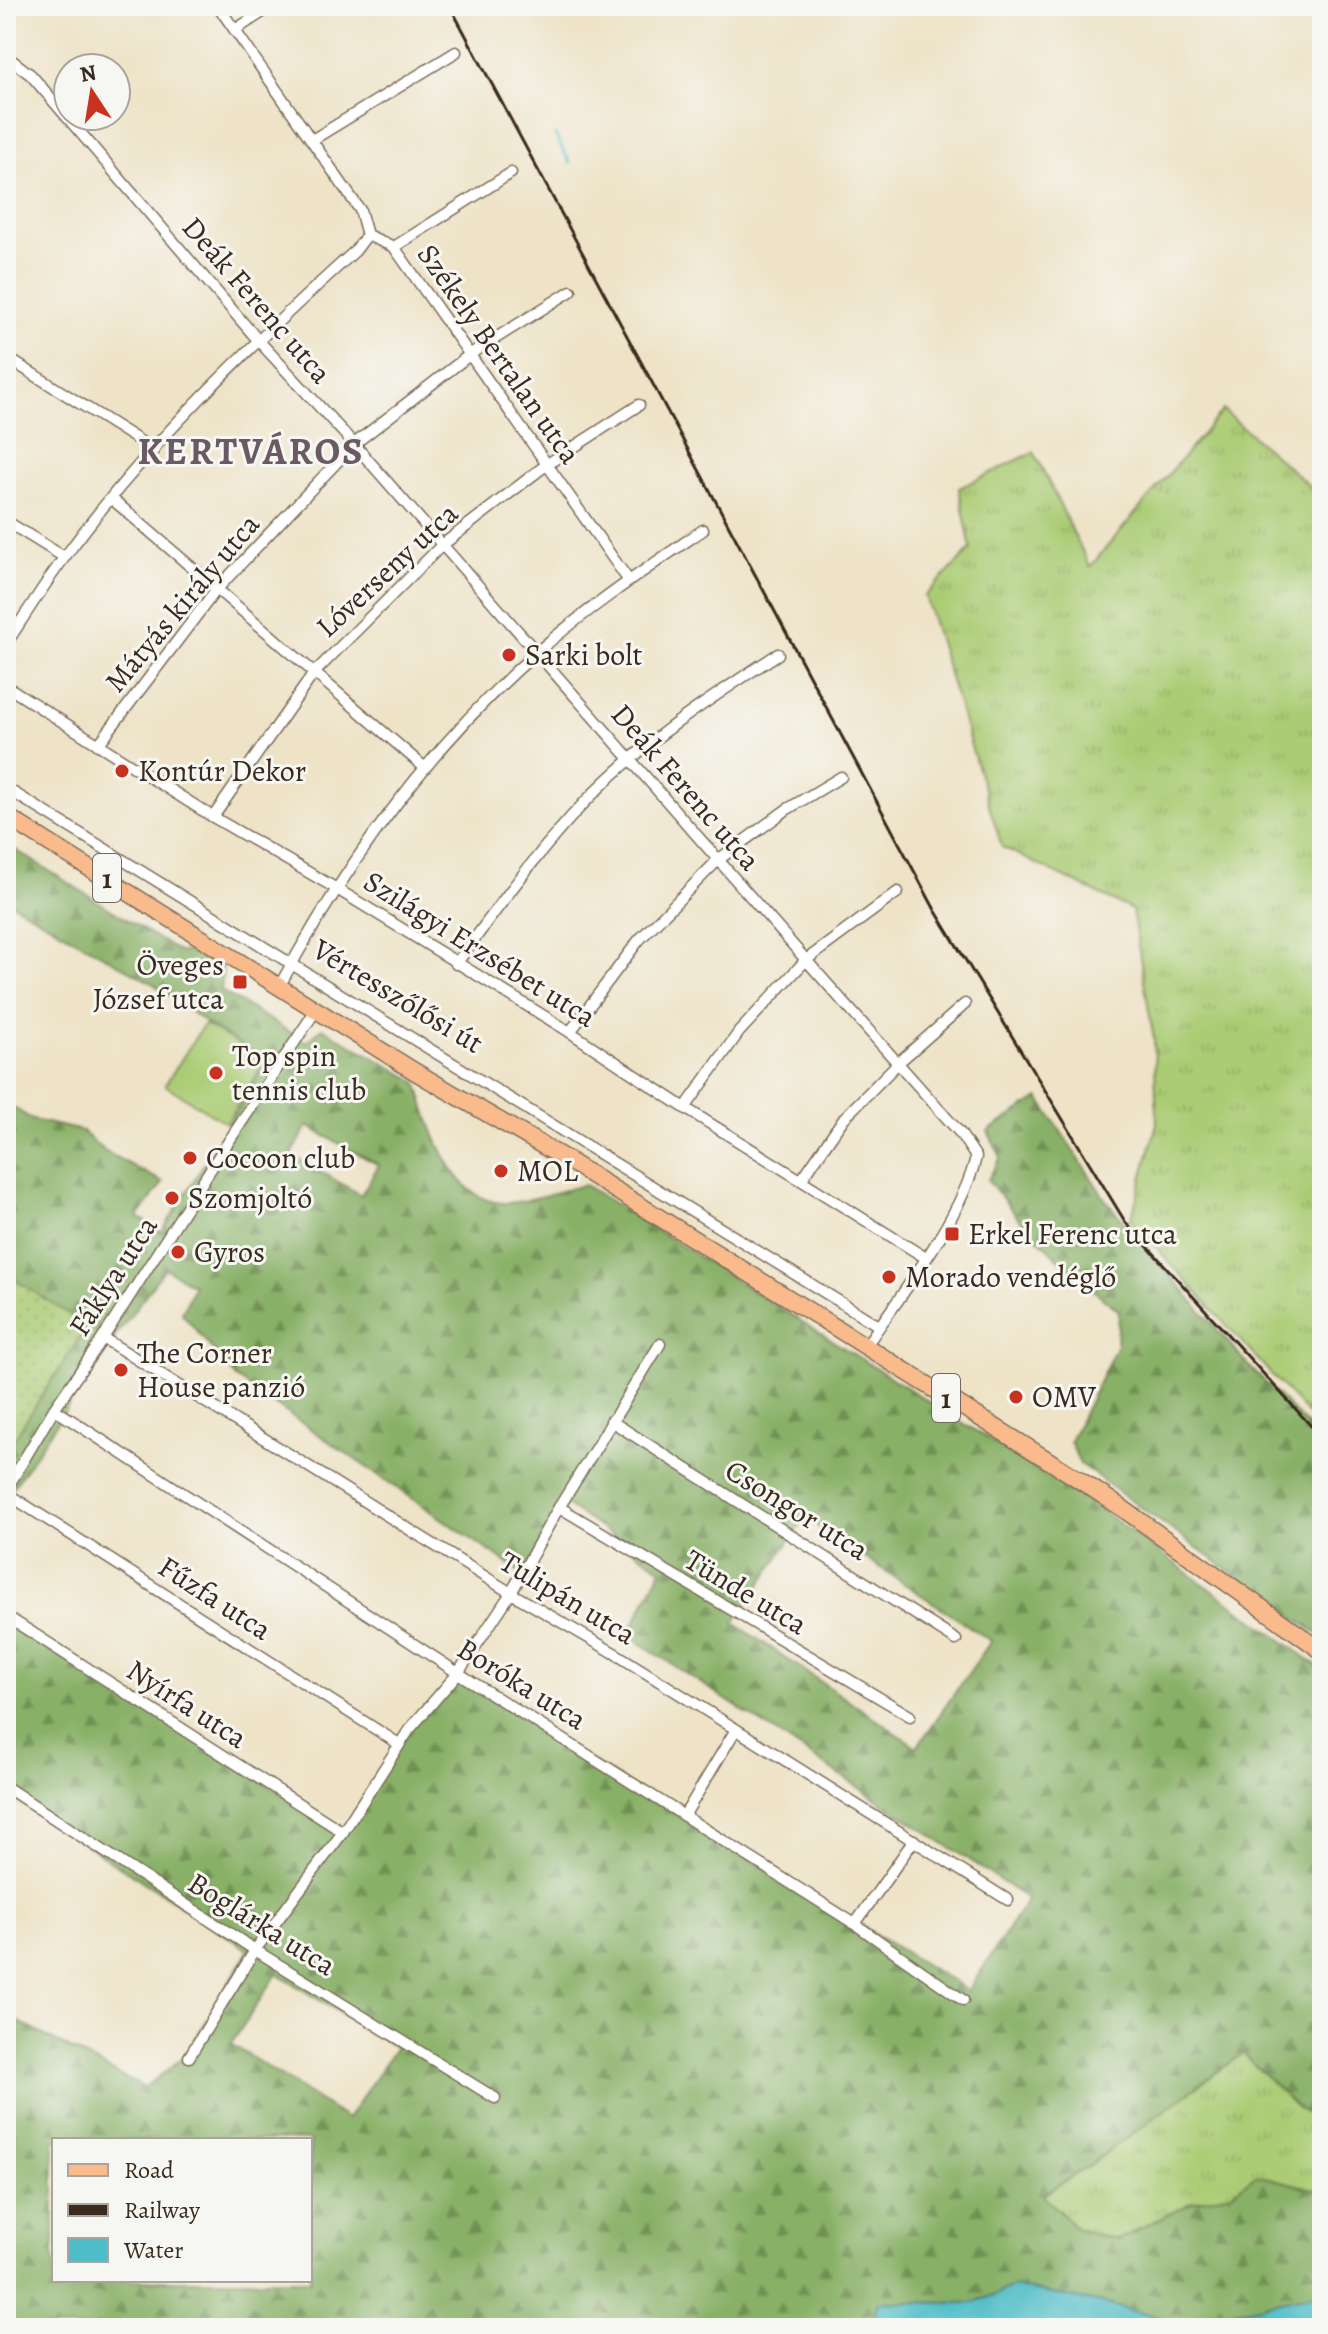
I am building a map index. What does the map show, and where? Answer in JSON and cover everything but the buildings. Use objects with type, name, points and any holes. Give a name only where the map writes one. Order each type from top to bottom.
[{"type":"main road","name":"Vértesszőlősi út","points":[[6,816],[316,1010],[564,1158],[1122,1508],[1322,1651]]},
{"type":"street","points":[[6,644],[64,557],[154,450],[257,339],[355,251],[367,235],[360,210],[218,6]]},
{"type":"street","points":[[235,30],[272,6]]},
{"type":"street","points":[[312,140],[456,52]]},
{"type":"street","name":"Deák Ferenc utca","points":[[6,56],[31,75],[257,339],[354,444],[960,1133],[976,1157],[970,1180],[926,1258]]},
{"type":"street","points":[[394,247],[511,173]]},
{"type":"street","name":"Székely Bertalan utca","points":[[367,235],[394,247],[472,353],[546,465],[629,581]]},
{"type":"street","name":"Mátyás király utca","points":[[98,745],[216,590],[354,444],[472,353],[571,291]]},
{"type":"street","points":[[6,357],[154,450]]},
{"type":"street","name":"Lóverseny utca","points":[[213,817],[314,673],[441,546],[546,465],[639,405]]},
{"type":"street","points":[[112,499],[424,767]]},
{"type":"street","points":[[6,521],[64,557]]},
{"type":"street","points":[[280,985],[337,889],[424,767],[460,727],[536,653],[629,581],[703,530]]},
{"type":"street","points":[[456,964],[527,869],[586,801],[692,710],[778,654]]},
{"type":"street","name":"Szilágyi Erzsébet utca","points":[[6,686],[213,817],[570,1032],[685,1108],[926,1258]]},
{"type":"street","points":[[570,1032],[639,940],[718,860],[786,810],[841,777]]},
{"type":"street","name":"Vértesszőlősi út","points":[[6,788],[879,1326]]},
{"type":"street","points":[[685,1108],[739,1032],[806,960],[898,892]]},
{"type":"street","points":[[802,1179],[844,1118],[899,1062],[965,1004]]},
{"type":"street","name":"Fáklya utca","points":[[6,1491],[54,1409],[316,1010]]},
{"type":"street","points":[[747,1274],[760,1252]]},
{"type":"street","points":[[865,1347],[926,1258]]},
{"type":"street","name":"Tulipán utca","points":[[103,1338],[1008,1900]]},
{"type":"street","points":[[189,2057],[255,1950],[343,1832],[426,1707],[458,1673],[511,1593],[559,1507],[660,1344]]},
{"type":"street","name":"Boróka utca","points":[[54,1409],[458,1673],[855,1924],[963,2000]]},
{"type":"street","name":"Csongor utca","points":[[611,1421],[956,1640]]},
{"type":"street","name":"Fűzfa utca","points":[[6,1491],[399,1744]]},
{"type":"street","name":"Tünde utca","points":[[559,1507],[910,1716]]},
{"type":"street","name":"Nyírfa utca","points":[[6,1616],[343,1832]]},
{"type":"street","points":[[684,1816],[735,1731]]},
{"type":"street","name":"Boglárka utca","points":[[6,1787],[255,1950],[495,2098]]},
{"type":"street","points":[[855,1924],[914,1840]]},
{"type":"green space","points":[[1223,410],[1322,497],[1322,1430],[1131,1220],[1157,1123],[1154,1040],[1132,910],[1002,847],[925,596],[971,549],[959,488],[1034,452],[1090,567]]},
{"type":"green space","points":[[6,844],[179,952],[206,951],[223,966],[221,991],[307,1042],[322,1028],[417,1082],[436,1139],[458,1177],[471,1191],[488,1200],[507,1203],[585,1185],[1098,1508],[1322,1669],[1322,2124],[1295,2106],[1243,2053],[1091,2164],[1043,2195],[1077,2229],[1118,2240],[1193,2202],[1230,2194],[1256,2175],[1322,2191],[1322,2292],[1180,2323],[1102,2303],[1013,2287],[974,2303],[877,2302],[874,2328],[6,2328],[6,2015],[144,2088],[185,2056],[249,1950],[6,1793],[6,1619],[342,1832],[409,1730],[458,1673],[531,1725],[968,1991],[1028,1899],[628,1635],[662,1569],[566,1505],[523,1574],[236,1378],[182,1313],[194,1286],[165,1268],[6,1498],[6,1451],[87,1326],[6,1274],[6,1103],[33,1120],[82,1131],[104,1151],[163,1182],[138,1217],[162,1232],[268,1060],[211,1027],[155,985],[6,900]],"holes":[[[307,1126],[379,1165],[361,1195],[292,1155]],[[805,1518],[991,1641],[917,1747],[734,1623]],[[277,1974],[396,2047],[347,2119],[231,2044]]]},
{"type":"green space","name":"Top spin tennis club","points":[[204,1024],[266,1060],[226,1123],[165,1085]]},
{"type":"green space","points":[[1039,1098],[1107,1202],[1247,1364],[1322,1441],[1322,1637],[1080,1464],[1070,1441],[1117,1345],[1119,1311],[1072,1272],[1024,1225],[988,1180],[1001,1157],[988,1131]]},
{"type":"green space","points":[[6,1274],[87,1326],[6,1451]]},
{"type":"green space","points":[[1243,2053],[1295,2106],[1322,2124],[1322,2191],[1256,2175],[1230,2194],[1193,2202],[1118,2240],[1077,2229],[1043,2195],[1091,2164]]},
{"type":"water","points":[[1013,2287],[1102,2303],[1181,2323],[1322,2292],[1322,2328],[874,2328],[877,2302],[974,2303]]},
{"type":"waterway","points":[[555,135],[570,163]]},
{"type":"railway","points":[[450,6],[935,910],[1126,1223],[1322,1438]]},
{"type":"place","name":"Sarki bolt","points":[[509,655]]},
{"type":"place","name":"Kontúr Dekor","points":[[122,771]]},
{"type":"place","name":"Öveges József utca","points":[[240,982]]},
{"type":"place","name":"Top spin tennis club","points":[[216,1073]]},
{"type":"place","name":"Cocoon club","points":[[190,1158]]},
{"type":"place","name":"MOL","points":[[501,1171]]},
{"type":"place","name":"Szomjoltó","points":[[172,1198]]},
{"type":"place","name":"Erkel Ferenc utca","points":[[952,1234]]},
{"type":"place","name":"Gyros","points":[[178,1252]]},
{"type":"place","name":"Morado vendéglő","points":[[889,1277]]},
{"type":"place","name":"The Corner House panzió","points":[[121,1370]]},
{"type":"place","name":"OMV","points":[[1016,1397]]},
{"type":"district","name":"KERTVÁROS","points":[[251,451]]}]
